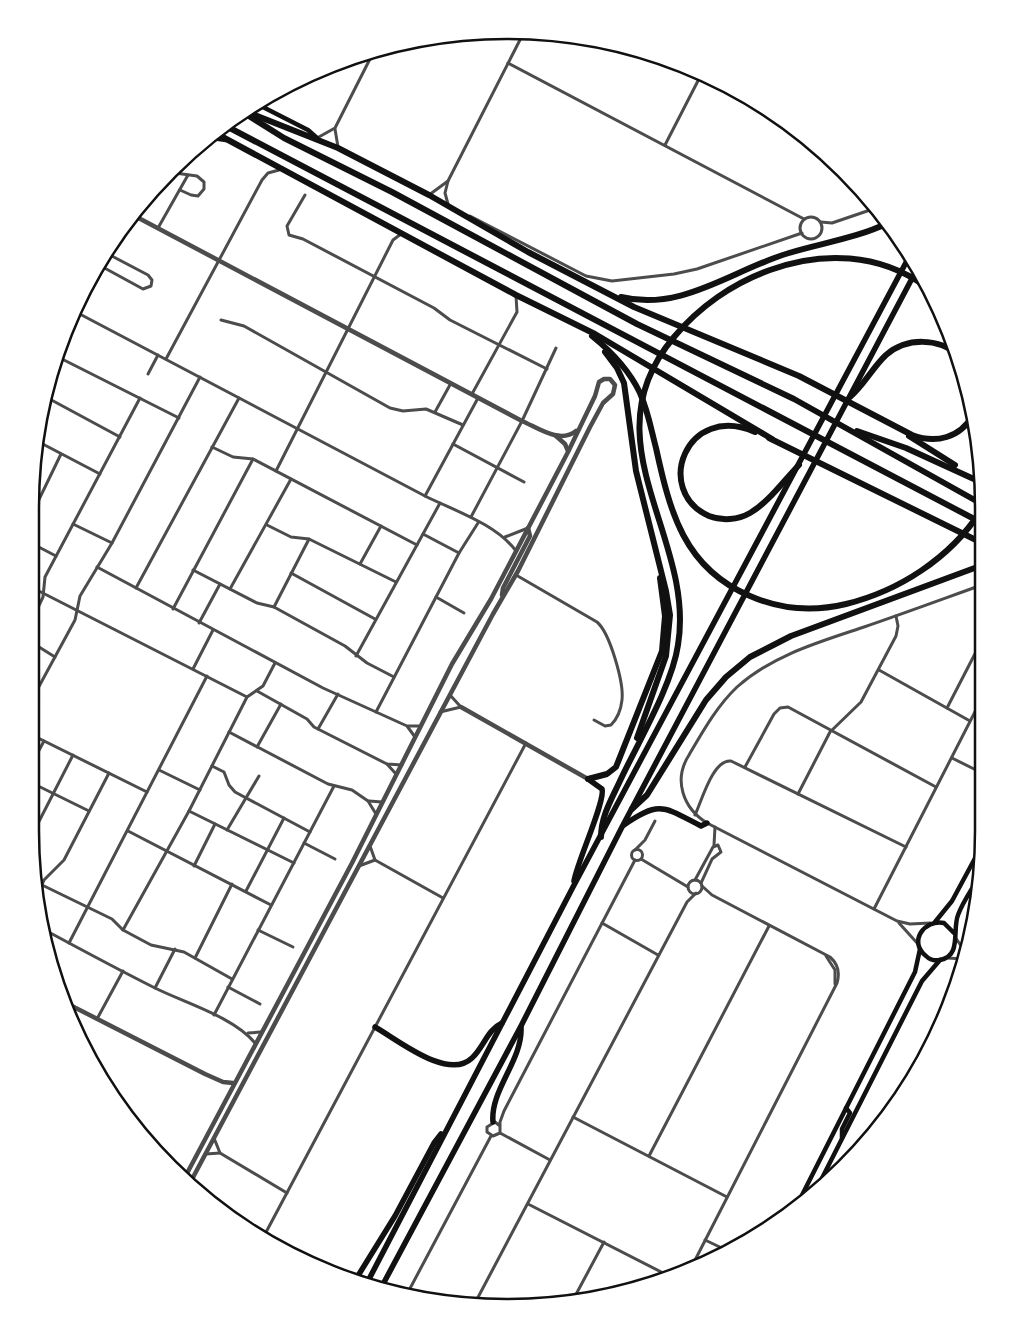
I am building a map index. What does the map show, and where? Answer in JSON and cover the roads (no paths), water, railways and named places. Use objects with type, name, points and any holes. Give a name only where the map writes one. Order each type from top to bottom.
[{"type":"highway","points":[[252,115],[317,138],[338,148],[429,195],[528,252],[611,294],[647,312],[799,376],[912,435],[930,440],[939,439],[956,433],[967,421]]},
{"type":"highway","points":[[250,116],[284,138],[392,192],[629,319],[794,399],[975,500]]},
{"type":"highway","points":[[232,129],[975,519]]},
{"type":"highway","points":[[222,136],[516,295],[576,324],[772,439],[975,540]]},
{"type":"highway","points":[[611,294],[653,301],[681,297],[763,262],[855,236],[881,226]]},
{"type":"highway","points":[[601,836],[604,815],[671,671],[678,646],[680,617],[674,575],[643,467],[639,445],[640,417],[645,389],[654,368],[678,332],[704,307],[726,291],[776,268],[830,258],[854,258],[877,263],[899,271],[917,282]]},
{"type":"highway","points":[[370,1278],[573,886],[906,262]]},
{"type":"highway","points":[[384,1280],[521,1026],[622,827],[914,275]]},
{"type":"highway","points":[[566,320],[607,354],[617,368],[624,383],[635,466],[669,607],[669,639],[663,665],[637,735],[636,747]]},
{"type":"highway","points":[[576,324],[604,346],[625,368],[646,408],[672,512],[697,557],[718,577],[734,588],[762,601],[783,607],[804,609],[826,608],[853,602],[888,589],[933,562],[957,540],[975,518]]},
{"type":"highway","points":[[850,397],[895,349],[916,342],[938,344],[947,349]]},
{"type":"highway","points":[[871,413],[974,479]]},
{"type":"highway","points":[[772,439],[735,425],[725,425],[707,430],[688,447],[682,462],[681,479],[687,495],[698,509],[722,519],[748,514],[778,487],[799,464]]},
{"type":"highway","points":[[845,428],[906,448],[974,479]]},
{"type":"highway","points":[[588,779],[607,774],[618,764],[660,660],[665,625],[660,567]]},
{"type":"highway","points":[[632,809],[647,795],[706,700],[726,677],[750,657],[791,636],[975,568]]},
{"type":"highway","points":[[573,886],[582,850],[603,799],[602,790],[588,779]]},
{"type":"highway","points":[[622,827],[642,812],[658,808],[669,810],[703,827],[707,823]]},
{"type":"highway","points":[[375,1027],[437,1062],[455,1066],[472,1058],[491,1031],[502,1023]]},
{"type":"highway","points":[[493,1122],[495,1106],[520,1044],[521,1026]]},
{"type":"highway","points":[[359,1275],[395,1216],[434,1144],[445,1132]]},
{"type":"main road","points":[[263,107],[308,130],[317,138]]},
{"type":"main road","points":[[219,138],[227,139]]},
{"type":"main road","points":[[803,1193],[915,972],[921,931],[932,923],[952,901],[974,860]]},
{"type":"main road","points":[[919,946],[928,958],[940,960],[946,958],[955,947],[955,935],[961,908],[971,891]]},
{"type":"main road","points":[[932,923],[948,926],[955,935]]},
{"type":"main road","points":[[823,1176],[922,981],[940,960]]},
{"type":"main road","points":[[842,1139],[842,1129],[850,1113],[846,1108]]},
{"type":"street","points":[[449,206],[445,193],[448,181],[520,39]]},
{"type":"street","points":[[317,138],[335,128],[369,60]]},
{"type":"street","points":[[508,63],[804,219],[813,217],[821,222],[832,223],[869,210]]},
{"type":"street","points":[[665,145],[699,80]]},
{"type":"street","points":[[335,128],[338,148]]},
{"type":"street","points":[[166,359],[217,260],[264,176],[272,171],[281,169]]},
{"type":"street","points":[[179,174],[202,179],[205,185],[203,192],[194,196],[180,190]]},
{"type":"street","points":[[158,229],[188,175]]},
{"type":"street","points":[[429,195],[448,181]]},
{"type":"street","points":[[305,196],[286,228],[288,235],[303,239],[498,345],[547,369]]},
{"type":"street","points":[[462,214],[480,220],[597,280],[622,280],[674,274],[697,269],[802,233]]},
{"type":"street","points":[[139,218],[522,421],[555,435],[569,436],[577,430]]},
{"type":"street","points":[[804,219],[800,226],[802,233],[807,238],[817,237],[822,229],[821,222]]},
{"type":"street","points":[[276,471],[376,277],[393,240],[401,234]]},
{"type":"street","points":[[104,268],[140,288],[146,289],[151,286],[152,280],[148,275],[112,256]]},
{"type":"street","points":[[472,394],[518,309],[516,295]]},
{"type":"street","points":[[81,314],[440,504],[471,517],[478,523],[505,536],[516,551]]},
{"type":"street","points":[[221,320],[244,326],[393,409],[413,411],[424,408],[463,425]]},
{"type":"street","points":[[471,517],[522,421],[556,348]]},
{"type":"street","points":[[148,374],[158,355]]},
{"type":"street","points":[[63,359],[178,418]]},
{"type":"street","points":[[39,686],[78,611],[80,596],[112,543],[200,377]]},
{"type":"street","points":[[187,1173],[229,1090],[352,863],[452,664],[491,599],[568,452],[595,396],[599,382],[607,378],[612,380],[615,385],[614,391],[603,403],[590,427],[516,575],[502,597],[440,712],[193,1178]]},
{"type":"street","points":[[435,412],[451,383]]},
{"type":"street","points":[[425,496],[478,397]]},
{"type":"street","points":[[39,605],[44,594],[44,580],[140,398]]},
{"type":"street","points":[[136,588],[239,398]]},
{"type":"street","points":[[52,400],[120,437]]},
{"type":"street","points":[[555,435],[564,444],[568,452]]},
{"type":"street","points":[[453,444],[524,482]]},
{"type":"street","points":[[43,445],[100,474]]},
{"type":"street","points":[[212,447],[233,457],[253,459],[417,545]]},
{"type":"street","points":[[39,499],[61,454]]},
{"type":"street","points":[[172,609],[253,459]]},
{"type":"street","points":[[230,589],[291,479]]},
{"type":"street","points":[[356,656],[440,504]]},
{"type":"street","points":[[376,712],[459,553],[478,523]]},
{"type":"street","points":[[73,524],[112,543]]},
{"type":"street","points":[[267,525],[291,536],[309,539],[396,582]]},
{"type":"street","points":[[360,564],[381,526]]},
{"type":"street","points":[[505,536],[528,528]]},
{"type":"street","points":[[502,597],[504,588],[530,536],[528,528]]},
{"type":"street","points":[[423,534],[459,553]]},
{"type":"street","points":[[274,607],[309,539]]},
{"type":"street","points":[[39,547],[56,556]]},
{"type":"street","points":[[97,567],[172,609],[338,694],[407,726],[421,726]]},
{"type":"street","points":[[193,570],[257,603],[274,607],[345,646],[356,656],[394,677]]},
{"type":"street","points":[[290,573],[375,619]]},
{"type":"street","points":[[516,575],[593,619],[606,632],[621,688],[622,702],[611,725],[605,726],[594,720]]},
{"type":"street","points":[[200,623],[220,584]]},
{"type":"street","points":[[932,923],[910,924],[897,921],[707,823],[695,815],[683,796],[681,781],[683,766],[716,711],[729,695],[753,674],[781,658],[975,587]]},
{"type":"street","points":[[39,591],[247,696]]},
{"type":"street","points":[[436,597],[464,613]]},
{"type":"street","points":[[798,794],[832,729],[859,706],[879,670],[897,632],[896,616]]},
{"type":"street","points":[[193,669],[213,630]]},
{"type":"street","points":[[39,647],[55,657]]},
{"type":"street","points":[[947,708],[975,654]]},
{"type":"street","points":[[123,930],[189,811],[247,696],[263,686],[275,663]]},
{"type":"street","points":[[879,670],[970,721]]},
{"type":"street","points":[[69,943],[207,676]]},
{"type":"street","points":[[256,690],[307,719],[318,729],[387,764],[397,775]]},
{"type":"street","points":[[318,729],[338,694]]},
{"type":"street","points":[[450,695],[460,707],[588,779]]},
{"type":"street","points":[[257,747],[281,704]]},
{"type":"street","points":[[440,712],[460,707]]},
{"type":"street","points":[[745,768],[774,714],[780,708],[792,707],[936,787]]},
{"type":"street","points":[[874,909],[975,712]]},
{"type":"street","points":[[407,726],[415,737]]},
{"type":"street","points":[[229,732],[334,786],[347,788],[368,801],[376,814]]},
{"type":"street","points":[[39,738],[148,792]]},
{"type":"street","points":[[39,750],[44,741]]},
{"type":"street","points":[[266,1232],[526,743]]},
{"type":"street","points":[[39,821],[73,755]]},
{"type":"street","points":[[951,758],[975,770]]},
{"type":"street","points":[[695,815],[718,764],[728,760],[906,847]]},
{"type":"street","points":[[387,764],[402,765]]},
{"type":"street","points":[[212,766],[224,772],[231,788],[246,799],[310,832]]},
{"type":"street","points":[[159,770],[200,790]]},
{"type":"street","points":[[42,885],[61,864],[109,773]]},
{"type":"street","points":[[227,830],[258,776]]},
{"type":"street","points":[[39,786],[89,811]]},
{"type":"street","points":[[214,1015],[334,786]]},
{"type":"street","points":[[368,801],[382,802]]},
{"type":"street","points":[[189,811],[294,863]]},
{"type":"street","points":[[246,891],[284,818]]},
{"type":"street","points":[[641,859],[645,840],[654,821]]},
{"type":"street","points":[[194,866],[215,824]]},
{"type":"street","points":[[687,902],[688,887],[691,881],[695,880],[714,845],[715,827]]},
{"type":"street","points":[[128,831],[272,905]]},
{"type":"street","points":[[635,860],[632,854],[645,840]]},
{"type":"street","points":[[304,843],[335,859]]},
{"type":"street","points":[[478,1298],[687,902],[697,893],[712,859],[721,852],[720,846],[714,845]]},
{"type":"street","points":[[370,846],[375,860],[443,898]]},
{"type":"street","points":[[635,850],[639,850],[642,854]]},
{"type":"street","points":[[635,860],[641,859],[688,887],[690,892],[712,895]]},
{"type":"street","points":[[358,866],[375,860]]},
{"type":"street","points":[[500,1133],[504,1111],[635,860]]},
{"type":"street","points":[[695,880],[712,895],[822,953],[829,959],[835,970],[834,987],[695,1260]]},
{"type":"street","points":[[195,958],[232,884]]},
{"type":"street","points":[[42,885],[112,919],[123,930],[151,944],[175,949],[232,979]]},
{"type":"street","points":[[897,921],[919,946]]},
{"type":"street","points":[[602,923],[659,955]]},
{"type":"street","points":[[649,1156],[770,926]]},
{"type":"street","points":[[258,930],[293,947]]},
{"type":"street","points":[[51,934],[155,988],[214,1015],[247,1033],[255,1043]]},
{"type":"street","points":[[955,935],[961,944]]},
{"type":"street","points":[[155,988],[175,949]]},
{"type":"street","points":[[946,958],[957,959]]},
{"type":"street","points":[[97,1019],[122,971]]},
{"type":"street","points":[[228,987],[260,1004]]},
{"type":"street","points":[[73,1006],[223,1082],[233,1083]]},
{"type":"street","points":[[247,1033],[261,1032]]},
{"type":"street","points":[[223,1082],[229,1090]]},
{"type":"street","points":[[573,1116],[727,1198]]},
{"type":"street","points":[[490,1136],[487,1132],[487,1127],[493,1122],[500,1126]]},
{"type":"street","points":[[204,1154],[208,1133]]},
{"type":"street","points":[[500,1133],[550,1160]]},
{"type":"street","points":[[490,1136],[500,1133]]},
{"type":"street","points":[[410,1289],[490,1136]]},
{"type":"street","points":[[214,1137],[220,1153]]},
{"type":"street","points":[[204,1154],[220,1153],[287,1193]]},
{"type":"street","points":[[528,1204],[662,1272]]},
{"type":"street","points":[[705,1240],[721,1248]]},
{"type":"street","points":[[576,1294],[604,1242]]}]
